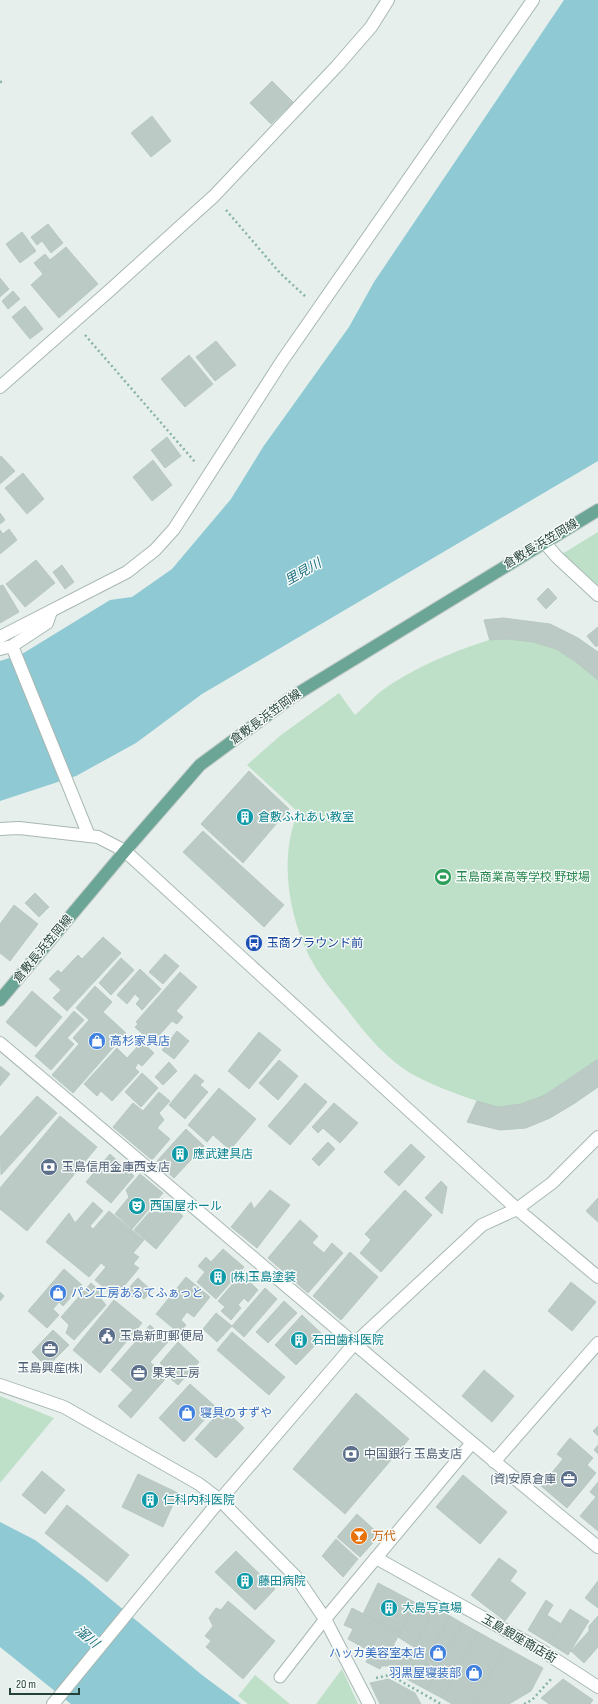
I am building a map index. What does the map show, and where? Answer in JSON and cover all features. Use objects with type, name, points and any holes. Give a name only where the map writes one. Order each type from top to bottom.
[{"type":"main road","name":"倉敷長浜笠岡線","points":[[0,1000],[125,851],[200,766],[292,697],[598,510]]},
{"type":"street","points":[[0,387],[214,196],[337,66],[371,27],[388,0]]},
{"type":"street","points":[[0,637],[127,572],[155,550],[174,529],[282,361],[533,0]]},
{"type":"street","points":[[544,542],[557,557],[598,595]]},
{"type":"street","points":[[0,649],[12,646],[47,623],[51,611]]},
{"type":"street","points":[[12,646],[89,836]]},
{"type":"street","points":[[0,829],[19,828],[89,836],[98,838],[125,851],[517,1209],[598,1277]]},
{"type":"street","points":[[0,1043],[197,1208],[244,1252],[471,1444],[598,1547]]},
{"type":"street","points":[[53,1704],[220,1500],[354,1344],[482,1225],[517,1209],[552,1183],[598,1137]]},
{"type":"street","points":[[494,1462],[598,1343]]},
{"type":"street","points":[[0,1385],[64,1407],[199,1484],[220,1500],[297,1578],[325,1619],[369,1704]]},
{"type":"street","points":[[325,1619],[471,1444]]},
{"type":"street","name":"玉島銀座商店街","points":[[376,1558],[541,1650],[598,1687]]},
{"type":"lane","points":[[280,1677],[325,1619]]},
{"type":"path","points":[[0,82],[5,81]]},
{"type":"path","points":[[214,196],[280,273],[318,308]]},
{"type":"path","points":[[74,322],[207,476]]},
{"type":"path","points":[[524,1704],[532,1700],[547,1681],[567,1667]]},
{"type":"path","points":[[358,1682],[390,1675],[441,1704]]},
{"type":"green space","points":[[598,532],[598,595],[557,557]]},
{"type":"green space","name":"玉島商業高等学校 野球場","points":[[503,618],[550,624],[578,638],[598,652],[598,1087],[550,1118],[500,1130],[467,1122],[477,1101],[426,1081],[401,1067],[383,1052],[367,1035],[331,990],[309,956],[296,922],[291,903],[288,885],[289,847],[292,829],[298,812],[247,765],[281,735],[339,693],[355,715],[380,692],[405,675],[447,655],[489,640],[484,620]]},
{"type":"green space","points":[[0,1396],[54,1418],[0,1483]]},
{"type":"green space","points":[[342,1669],[358,1704],[316,1704]]},
{"type":"green space","points":[[255,1675],[290,1704],[248,1704],[238,1696]]},
{"type":"water","name":"里見川","points":[[564,0],[598,0],[598,461],[202,694],[136,743],[76,776],[0,801],[0,661],[22,654],[110,600],[132,597],[172,569],[231,499],[263,447],[349,327],[374,282]]},
{"type":"water","name":"溜川","points":[[0,1522],[35,1540],[84,1577],[202,1675],[241,1704],[71,1704],[0,1647]]},
{"type":"building","points":[[272,81],[293,102],[271,124],[250,103]]},
{"type":"building","points":[[152,116],[171,141],[151,157],[131,133]]},
{"type":"building","points":[[48,224],[63,243],[51,253],[42,241],[37,245],[31,237]]},
{"type":"building","points":[[22,232],[36,251],[20,263],[6,244]]},
{"type":"building","points":[[66,247],[98,284],[59,318],[31,285],[43,274],[34,263],[45,254],[50,260]]},
{"type":"building","points":[[0,278],[9,289],[0,297]]},
{"type":"building","points":[[13,291],[20,299],[8,309],[2,301]]},
{"type":"building","points":[[25,306],[43,329],[30,339],[12,317]]},
{"type":"building","points":[[216,341],[236,365],[215,381],[196,357]]},
{"type":"building","points":[[189,355],[213,384],[185,407],[161,379]]},
{"type":"building","points":[[167,437],[181,456],[165,468],[151,450]]},
{"type":"building","points":[[1,456],[15,471],[0,484],[0,458]]},
{"type":"building","points":[[153,460],[172,485],[152,501],[133,477]]},
{"type":"building","points":[[23,473],[44,499],[27,514],[5,488]]},
{"type":"building","points":[[0,513],[5,520],[0,524]]},
{"type":"building","points":[[9,529],[17,540],[0,554],[0,530],[3,534]]},
{"type":"building","points":[[36,560],[55,583],[25,607],[6,584]]},
{"type":"building","points":[[62,565],[74,582],[65,589],[53,572]]},
{"type":"building","points":[[3,585],[19,612],[0,623],[0,586]]},
{"type":"building","points":[[548,588],[557,598],[546,609],[537,599]]},
{"type":"building","points":[[503,618],[550,624],[578,638],[598,652],[598,680],[576,662],[556,649],[533,642],[508,639],[490,640],[484,620]]},
{"type":"building","points":[[598,627],[598,645],[596,647],[587,636]]},
{"type":"building","name":"倉敷ふれあい教室","points":[[249,771],[289,809],[243,863],[201,824]]},
{"type":"building","points":[[203,831],[284,905],[264,927],[183,852]]},
{"type":"building","points":[[35,893],[49,907],[39,917],[25,903]]},
{"type":"building","points":[[14,905],[38,924],[10,961],[0,953],[0,924]]},
{"type":"building","points":[[103,937],[121,953],[67,1011],[53,998],[61,990],[49,979],[58,970],[61,973],[78,955],[82,959]]},
{"type":"building","points":[[165,954],[179,966],[163,984],[149,972]]},
{"type":"building","points":[[121,958],[134,970],[111,995],[99,983]]},
{"type":"building","points":[[140,969],[161,989],[142,1010],[136,1004],[140,999],[135,994],[127,1004],[117,995]]},
{"type":"building","points":[[180,972],[197,987],[176,1011],[183,1017],[177,1024],[172,1021],[152,1043],[135,1027],[138,1024],[136,1022]]},
{"type":"building","name":"高杉家具店","points":[[95,986],[112,1002],[103,1012],[126,1033],[73,1093],[52,1075],[79,1044],[73,1038],[89,1020],[76,1008]]},
{"type":"building","points":[[32,991],[62,1017],[36,1047],[6,1022]]},
{"type":"building","points":[[74,1011],[84,1020],[67,1038],[74,1044],[51,1070],[35,1056]]},
{"type":"building","points":[[177,1031],[189,1041],[174,1059],[162,1050]]},
{"type":"building","points":[[259,1032],[281,1050],[249,1089],[228,1071]]},
{"type":"building","points":[[142,1042],[154,1053],[142,1066],[138,1063],[135,1068],[139,1072],[112,1101],[101,1091],[97,1096],[84,1084],[117,1048],[127,1058]]},
{"type":"building","points":[[598,1059],[598,1087],[550,1118],[526,1128],[500,1130],[467,1122],[477,1101],[498,1107],[521,1104],[545,1095]]},
{"type":"building","points":[[279,1060],[298,1076],[278,1100],[259,1083]]},
{"type":"building","points":[[169,1062],[177,1071],[163,1085],[155,1077]]},
{"type":"building","points":[[0,1066],[10,1074],[0,1086]]},
{"type":"building","points":[[142,1073],[158,1088],[141,1107],[125,1092]]},
{"type":"building","points":[[195,1074],[204,1081],[200,1085],[208,1092],[185,1119],[169,1105]]},
{"type":"building","points":[[305,1083],[327,1102],[290,1145],[268,1126]]},
{"type":"building","points":[[219,1088],[256,1119],[230,1150],[213,1135],[207,1142],[188,1125]]},
{"type":"building","points":[[159,1092],[170,1101],[159,1113],[164,1120],[157,1128],[170,1139],[152,1160],[113,1127],[133,1103],[143,1111]]},
{"type":"building","points":[[37,1096],[57,1113],[1,1175],[0,1137]]},
{"type":"building","points":[[334,1103],[358,1123],[340,1143],[323,1128],[318,1133],[312,1127]]},
{"type":"building","name":"玉島信用金庫西支店","points":[[60,1116],[97,1147],[27,1231],[0,1209],[0,1188]]},
{"type":"building","name":"應武建具店","points":[[186,1129],[204,1146],[174,1178],[156,1162]]},
{"type":"building","points":[[328,1142],[335,1149],[319,1166],[312,1159]]},
{"type":"building","points":[[411,1144],[425,1157],[399,1186],[384,1172]]},
{"type":"building","points":[[110,1154],[134,1176],[111,1203],[86,1182]]},
{"type":"building","name":"西国屋ホール","points":[[140,1174],[163,1193],[132,1229],[115,1214],[129,1197],[126,1190]]},
{"type":"building","points":[[441,1181],[447,1187],[442,1214],[425,1198]]},
{"type":"building","points":[[270,1190],[290,1205],[257,1248],[231,1227],[251,1202],[254,1209]]},
{"type":"building","points":[[405,1190],[432,1215],[381,1272],[360,1253],[371,1240],[365,1234]]},
{"type":"building","points":[[162,1198],[183,1216],[156,1249],[134,1230]]},
{"type":"building","points":[[598,1198],[598,1222],[586,1211]]},
{"type":"building","points":[[93,1202],[103,1211],[90,1226],[93,1229],[109,1211],[144,1240],[133,1253],[139,1257],[133,1264],[139,1268],[115,1297],[95,1280],[106,1267],[101,1263],[89,1277],[46,1242],[69,1213],[75,1223]]},
{"type":"building","points":[[300,1220],[318,1236],[312,1243],[324,1253],[332,1243],[343,1253],[308,1293],[268,1258]]},
{"type":"building","name":"(株)玉島塗装","points":[[223,1249],[244,1267],[216,1299],[197,1282],[205,1272],[198,1266],[206,1257],[211,1262]]},
{"type":"building","points":[[350,1252],[378,1277],[341,1320],[313,1296]]},
{"type":"building","name":"パン工房あるてふぁっと","points":[[64,1269],[82,1285],[63,1306],[59,1302],[53,1309],[59,1315],[47,1328],[28,1311]]},
{"type":"building","points":[[241,1274],[258,1290],[248,1302],[244,1298],[238,1305],[241,1308],[231,1320],[221,1311],[225,1307],[218,1301]]},
{"type":"building","points":[[186,1277],[210,1297],[194,1317],[187,1312],[181,1320],[186,1325],[179,1333],[156,1314]]},
{"type":"building","points":[[138,1278],[152,1291],[144,1299],[138,1293],[132,1297],[128,1289]]},
{"type":"building","points":[[571,1282],[596,1302],[572,1331],[548,1311]]},
{"type":"building","points":[[91,1283],[103,1294],[101,1299],[106,1305],[74,1340],[66,1333],[69,1325],[61,1317]]},
{"type":"building","points":[[265,1288],[277,1299],[244,1337],[232,1326]]},
{"type":"building","points":[[0,1292],[4,1296],[0,1301]]},
{"type":"building","points":[[114,1300],[142,1323],[100,1373],[73,1350]]},
{"type":"building","points":[[284,1301],[297,1313],[268,1343],[256,1332]]},
{"type":"building","points":[[216,1313],[232,1326],[217,1342],[203,1329]]},
{"type":"building","name":"石田歯科医院","points":[[302,1315],[324,1336],[296,1365],[275,1345]]},
{"type":"building","name":"果実工房","points":[[150,1325],[168,1342],[150,1362],[167,1377],[131,1418],[118,1406],[133,1390],[111,1370]]},
{"type":"building","name":"玉島興産(株)","points":[[53,1330],[69,1345],[47,1367],[32,1352]]},
{"type":"building","points":[[232,1332],[285,1377],[269,1395],[217,1350]]},
{"type":"building","points":[[178,1342],[199,1362],[178,1385],[171,1379],[174,1376],[160,1363]]},
{"type":"building","points":[[484,1370],[514,1396],[492,1422],[462,1396]]},
{"type":"building","name":"寝具のすずや","points":[[190,1384],[216,1407],[184,1442],[159,1418]]},
{"type":"building","name":"中国銀行 玉島支店","points":[[356,1393],[409,1439],[345,1514],[293,1469]]},
{"type":"building","name":"寝具のすずや","points":[[223,1408],[244,1428],[216,1458],[195,1439]]},
{"type":"building","points":[[598,1426],[598,1436],[593,1431]]},
{"type":"building","name":"(資)安原倉庫","points":[[570,1438],[593,1458],[587,1465],[596,1473],[567,1508],[541,1486],[563,1459],[557,1454]]},
{"type":"building","points":[[598,1445],[598,1454],[594,1450]]},
{"type":"building","points":[[42,1471],[65,1490],[45,1514],[22,1495]]},
{"type":"building","name":"仁科内科医院","points":[[138,1474],[178,1493],[163,1527],[122,1507]]},
{"type":"building","points":[[463,1475],[507,1512],[480,1544],[436,1507]]},
{"type":"building","name":"(資)安原倉庫","points":[[598,1482],[598,1531],[580,1516],[596,1497],[590,1492]]},
{"type":"building","points":[[67,1505],[129,1555],[107,1582],[45,1533]]},
{"type":"building","name":"万代","points":[[357,1514],[380,1535],[360,1557],[337,1537]]},
{"type":"building","points":[[336,1539],[358,1559],[343,1577],[322,1556]]},
{"type":"building","name":"藤田病院","points":[[236,1551],[275,1589],[255,1610],[215,1572]]},
{"type":"building","points":[[499,1558],[517,1571],[510,1581],[526,1593],[505,1621],[471,1595]]},
{"type":"building","points":[[598,1581],[598,1608],[585,1598]]},
{"type":"building","name":"大島写真場","points":[[378,1583],[416,1603],[400,1633],[363,1614]]},
{"type":"building","points":[[546,1600],[553,1605],[547,1615],[561,1624],[549,1643],[528,1630]]},
{"type":"building","points":[[228,1601],[275,1641],[243,1679],[206,1647],[211,1641],[205,1636],[213,1626],[209,1618],[216,1608],[221,1610]]},
{"type":"building","points":[[423,1601],[435,1608],[414,1647],[398,1637],[416,1603]]},
{"type":"building","points":[[352,1608],[400,1633],[380,1669],[366,1662],[371,1652],[348,1639],[353,1629],[344,1625]]},
{"type":"building","points":[[435,1608],[450,1616],[414,1683],[399,1675]]},
{"type":"building","points":[[570,1609],[589,1621],[568,1655],[549,1643]]},
{"type":"building","name":"ハッカ美容室本店","points":[[450,1616],[462,1623],[427,1690],[414,1683]]},
{"type":"building","points":[[598,1616],[598,1647],[584,1663],[571,1651],[589,1631],[589,1626]]},
{"type":"building","points":[[462,1623],[478,1632],[442,1698],[427,1690]]},
{"type":"building","name":"羽黒屋寝装部","points":[[478,1632],[505,1647],[474,1704],[452,1704],[442,1698]]},
{"type":"building","points":[[394,1645],[410,1654],[402,1669],[397,1666],[382,1666]]},
{"type":"building","points":[[505,1647],[543,1668],[531,1691],[509,1704],[474,1704]]},
{"type":"building","points":[[389,1679],[415,1693],[421,1704],[380,1704],[370,1683]]},
{"type":"building","points":[[563,1679],[593,1700],[590,1704],[549,1704],[541,1698]]},
{"type":"place","name":"倉敷ふれあい教室","points":[[245,817]]},
{"type":"place","name":"玉島商業高等学校 野球場","points":[[443,877]]},
{"type":"place","name":"玉商グラウンド前","points":[[254,943]]},
{"type":"place","name":"高杉家具店","points":[[97,1041]]},
{"type":"place","name":"應武建具店","points":[[180,1154]]},
{"type":"place","name":"玉島信用金庫西支店","points":[[49,1167]]},
{"type":"place","name":"西国屋ホール","points":[[137,1206]]},
{"type":"place","name":"(株)玉島塗装","points":[[218,1277]]},
{"type":"place","name":"パン工房あるてふぁっと","points":[[58,1293]]},
{"type":"place","name":"玉島新町郵便局","points":[[107,1336]]},
{"type":"place","name":"石田歯科医院","points":[[299,1340]]},
{"type":"place","name":"玉島興産(株)","points":[[50,1349]]},
{"type":"place","name":"果実工房","points":[[139,1373]]},
{"type":"place","name":"寝具のすずや","points":[[187,1413]]},
{"type":"place","name":"中国銀行 玉島支店","points":[[351,1454]]},
{"type":"place","name":"(資)安原倉庫","points":[[569,1479]]},
{"type":"place","name":"仁科内科医院","points":[[150,1500]]},
{"type":"place","name":"万代","points":[[359,1536]]},
{"type":"place","name":"藤田病院","points":[[245,1581]]},
{"type":"place","name":"大島写真場","points":[[389,1608]]},
{"type":"place","name":"ハッカ美容室本店","points":[[438,1653]]},
{"type":"place","name":"羽黒屋寝装部","points":[[474,1673]]}]
